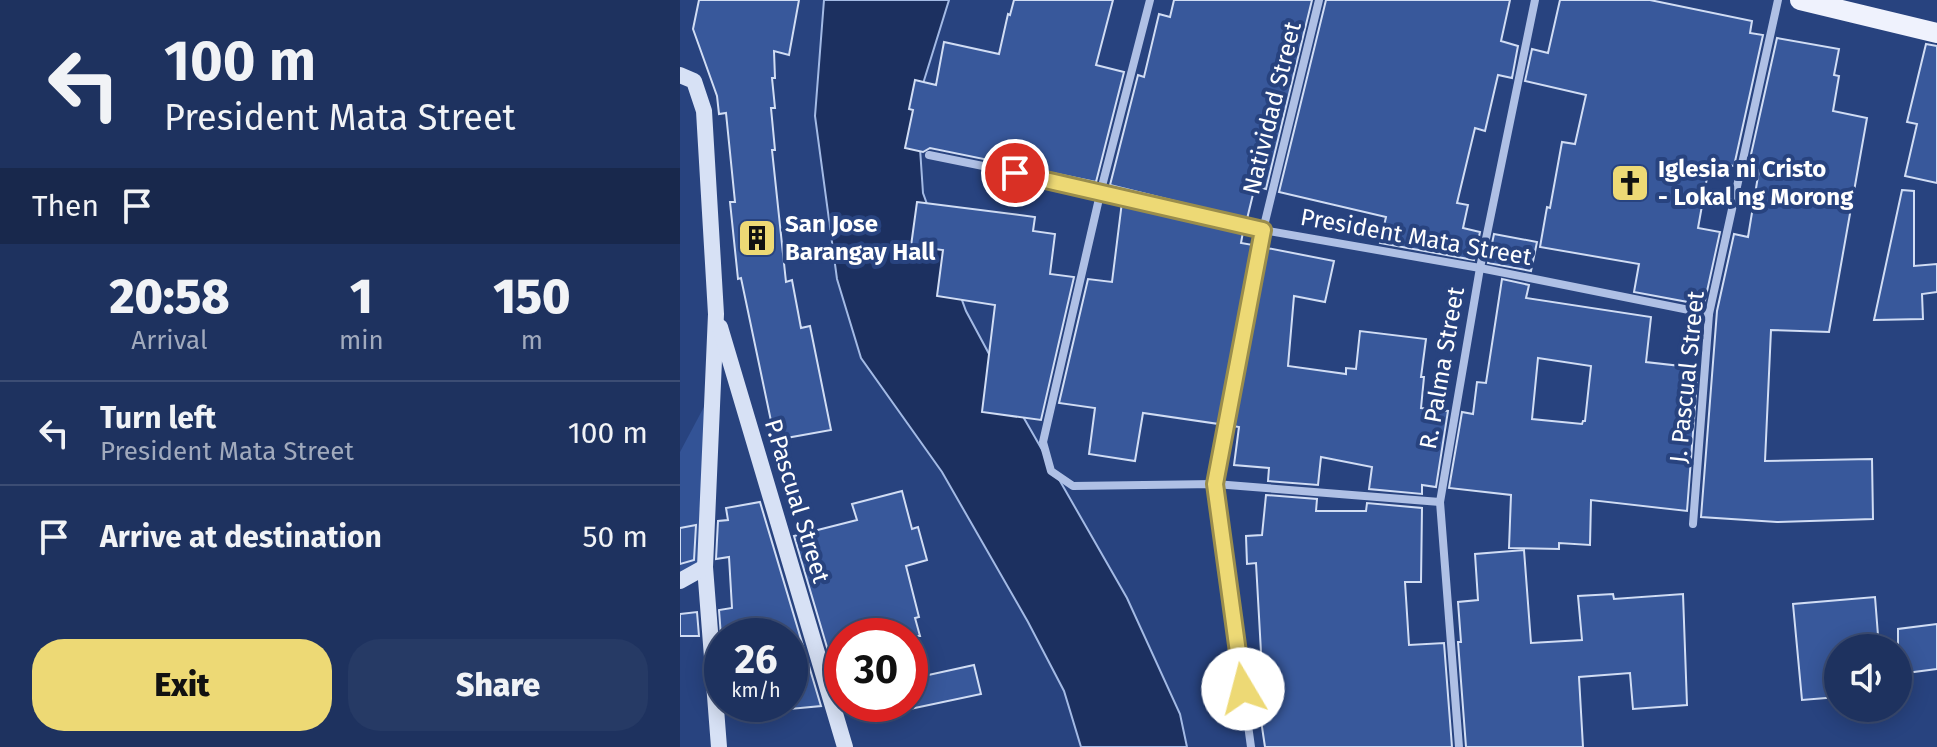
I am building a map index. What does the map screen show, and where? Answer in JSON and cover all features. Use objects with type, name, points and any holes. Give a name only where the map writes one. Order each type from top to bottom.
[{"type":"main road","points":[[1800,0],[1937,33]]},
{"type":"street","points":[[1150,0],[1101,190],[1043,442],[1051,471],[1073,486],[1215,484],[1440,502]]},
{"type":"street","name":"Natividad Street","points":[[1251,747],[1215,484],[1263,230],[1319,0]]},
{"type":"street","name":"R. Palma Street","points":[[1459,747],[1440,502],[1480,268],[1535,0]]},
{"type":"street","name":"J. Pascual Street","points":[[1693,524],[1709,314],[1778,0]]},
{"type":"street","points":[[680,75],[694,81],[704,111],[716,314],[705,567],[719,747]]},
{"type":"street","name":"President Mata Street","points":[[929,155],[1101,190],[1263,230],[1480,268],[1709,314]]},
{"type":"street","name":"P.Pascual Street","points":[[716,314],[845,747]]},
{"type":"street","points":[[680,581],[705,567]]},
{"type":"shaded area","points":[[824,0],[949,0],[917,103],[923,193],[966,311],[1127,598],[1180,714],[1187,747],[1081,747],[1064,691],[1028,622],[942,472],[861,358],[837,279],[815,116]]},
{"type":"shaded area","points":[[714,388],[705,567],[680,581],[680,452]]},
{"type":"building","points":[[699,0],[799,0],[789,55],[774,51],[775,78],[772,78],[775,108],[771,108],[775,150],[772,150],[786,282],[792,280],[801,328],[810,326],[831,430],[775,440],[741,278],[738,279],[730,202],[735,202],[726,113],[719,114],[717,96],[693,29]]},
{"type":"building","points":[[1014,0],[1113,0],[1096,65],[1124,72],[1096,182],[930,148],[923,152],[905,148],[915,80],[936,85],[944,42],[999,54]]},
{"type":"building","points":[[1174,0],[1312,0],[1266,189],[1255,186],[1247,219],[1110,185],[1138,75],[1144,77],[1159,14],[1170,17]]},
{"type":"building","points":[[1326,0],[1510,0],[1501,41],[1518,46],[1512,78],[1498,75],[1485,131],[1475,128],[1457,203],[1468,205],[1463,228],[1480,232],[1474,260],[1380,243],[1386,217],[1279,192]]},
{"type":"building","points":[[1560,0],[1650,0],[1752,21],[1750,33],[1763,35],[1734,166],[1710,161],[1698,228],[1720,232],[1704,305],[1634,292],[1639,264],[1540,247],[1562,142],[1575,144],[1586,95],[1525,81],[1532,49],[1548,53]]},
{"type":"building","points":[[1777,38],[1839,49],[1834,75],[1839,76],[1833,111],[1867,118],[1829,332],[1771,330],[1765,461],[1872,459],[1873,519],[1777,522],[1701,517],[1717,311],[1734,234],[1748,237],[1759,170],[1748,168]]},
{"type":"building","points":[[1926,44],[1937,46],[1937,183],[1905,176],[1917,124],[1907,122]]},
{"type":"building","points":[[1902,190],[1914,191],[1914,266],[1937,264],[1937,292],[1922,294],[1923,319],[1874,320]]},
{"type":"building","points":[[917,202],[1035,217],[1033,231],[1055,234],[1050,274],[1074,277],[1041,420],[982,412],[995,305],[937,296],[943,250],[911,246]]},
{"type":"building","points":[[1122,202],[1243,232],[1241,243],[1253,245],[1219,424],[1143,413],[1135,461],[1089,454],[1095,408],[1059,403],[1088,279],[1112,282]]},
{"type":"building","points":[[1494,234],[1537,242],[1531,271],[1488,263]]},
{"type":"building","points":[[1267,248],[1334,261],[1325,302],[1294,296],[1288,366],[1346,374],[1346,368],[1356,369],[1360,331],[1426,339],[1421,408],[1448,411],[1436,487],[1422,485],[1422,494],[1369,489],[1372,467],[1321,457],[1318,485],[1268,481],[1269,468],[1234,465],[1239,427],[1233,426]]},
{"type":"building","points":[[1502,279],[1529,285],[1526,298],[1651,317],[1646,362],[1698,368],[1687,511],[1591,500],[1590,545],[1559,543],[1559,549],[1509,548],[1511,495],[1449,488],[1462,412],[1473,414],[1477,382],[1486,383]],"holes":[[[1538,358],[1591,366],[1585,421],[1582,424],[1532,419]]]},
{"type":"building","points":[[902,491],[912,529],[918,527],[927,560],[906,566],[919,617],[824,618],[824,637],[794,536],[857,520],[852,504]]},
{"type":"building","points":[[1266,495],[1317,499],[1316,511],[1366,511],[1367,503],[1422,508],[1421,582],[1405,582],[1409,645],[1444,643],[1452,747],[1265,747],[1259,707],[1264,706],[1256,563],[1247,564],[1246,536],[1262,535]]},
{"type":"building","points":[[760,502],[795,618],[720,618],[719,610],[732,608],[729,557],[716,559],[718,521],[728,520],[726,508]]},
{"type":"building","points":[[696,525],[694,560],[680,564],[680,528]]},
{"type":"building","points":[[1524,550],[1531,643],[1582,640],[1578,596],[1613,594],[1614,599],[1683,594],[1687,705],[1633,709],[1630,673],[1579,677],[1583,747],[1466,747],[1458,602],[1478,600],[1475,554]]},
{"type":"building","points":[[1875,597],[1878,634],[1824,634],[1824,698],[1802,700],[1793,604]]},
{"type":"building","points":[[697,612],[699,636],[680,636],[680,614]]},
{"type":"building","points":[[1937,624],[1937,669],[1912,672],[1912,634],[1898,634],[1898,629]]},
{"type":"building","points":[[808,663],[821,706],[808,707]]},
{"type":"building","points":[[974,665],[981,694],[928,705],[928,675]]},
{"type":"place","name":"Iglesia ni Cristo - Lokal ng Morong","points":[[1630,183]]},
{"type":"place","name":"San Jose Barangay Hall","points":[[757,238]]},
{"type":"route","points":[[1015,173],[1101,190],[1263,230],[1215,484],[1243,689]]}]
